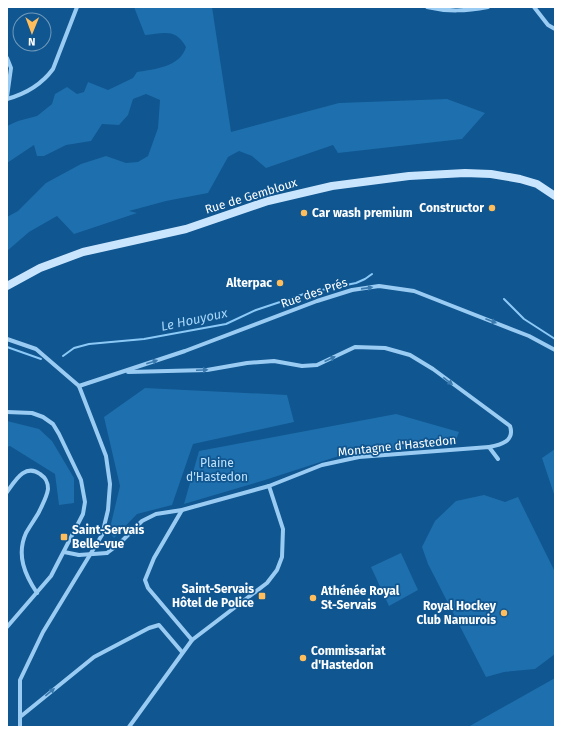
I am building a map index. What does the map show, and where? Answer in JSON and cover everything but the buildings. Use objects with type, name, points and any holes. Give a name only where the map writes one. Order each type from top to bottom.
[{"type":"main road","name":"Rue de Gembloux","points":[[7,286],[40,268],[82,252],[186,229],[268,201],[332,186],[409,176],[464,173],[491,174],[520,179],[537,184],[555,196]]},
{"type":"street","points":[[7,58],[11,68],[7,98],[27,92],[48,76],[53,69],[77,7]]},
{"type":"street","points":[[427,7],[440,10],[463,11],[488,7]]},
{"type":"street","points":[[534,7],[548,25],[555,29]]},
{"type":"street","name":"Rue des Prés","points":[[79,386],[185,351],[317,301],[352,290],[379,286],[414,291],[529,336],[555,350]]},
{"type":"street","points":[[7,339],[36,349],[79,386],[106,456],[110,484],[108,510],[102,535],[43,632],[20,680],[20,727]]},
{"type":"street","name":"Montagne d'Hastedon","points":[[64,552],[80,554],[107,553],[119,544],[142,521],[156,514],[182,510],[269,486],[322,465],[359,457],[501,445],[507,441],[511,433],[510,426],[433,369],[410,355],[385,348],[356,347],[317,365],[302,366],[274,361],[247,363],[207,370],[122,372]]},
{"type":"street","points":[[7,412],[32,414],[43,418],[52,424],[59,434],[81,480],[84,509],[51,576],[7,626]]},
{"type":"street","points":[[489,447],[498,459]]},
{"type":"street","points":[[7,492],[19,476],[25,472],[37,472],[44,476],[47,482],[48,491],[45,500],[26,533],[22,553],[22,564],[26,576],[37,593]]},
{"type":"street","points":[[129,727],[187,645],[266,583],[277,570],[282,557],[283,529],[269,486]]},
{"type":"street","points":[[182,510],[154,558],[145,580],[148,588],[192,640]]},
{"type":"street","points":[[20,717],[94,656],[149,628],[159,625],[182,652]]},
{"type":"green space","points":[[134,7],[212,7],[231,132],[339,103],[447,99],[485,113],[462,139],[338,153],[333,145],[266,168],[252,156],[239,151],[228,157],[208,193],[166,201],[129,211],[137,213],[74,234],[57,216],[29,232],[7,251],[7,217],[18,211],[46,183],[81,164],[106,156],[126,163],[138,162],[148,156],[158,128],[160,100],[146,94],[133,99],[128,115],[119,125],[102,124],[91,141],[66,145],[44,156],[37,156],[34,145],[7,163],[7,126],[18,121],[37,116],[52,104],[55,94],[67,87],[77,94],[84,92],[88,82],[108,90],[133,78],[137,72],[159,68],[173,63],[183,54],[186,47],[174,34],[164,33],[145,35]]},
{"type":"green space","points":[[145,388],[287,395],[294,422],[193,444],[172,505],[137,514],[114,538],[109,532],[120,486],[104,417]]},
{"type":"green space","name":"Plaine d'Hastedon","points":[[396,414],[459,432],[455,442],[397,450],[342,455],[184,504],[199,451]]},
{"type":"green space","points":[[7,421],[39,429],[52,441],[74,478],[74,503],[59,505],[55,474],[10,446],[7,447]]},
{"type":"green space","points":[[555,449],[555,497],[542,458]]},
{"type":"green space","name":"Royal Hockey Club Namurois","points":[[484,495],[505,502],[518,497],[555,572],[555,654],[535,669],[504,672],[486,677],[428,564],[422,547],[435,521],[456,501]]},
{"type":"green space","points":[[401,553],[418,590],[389,606],[371,567]]},
{"type":"green space","points":[[555,678],[555,727],[468,727]]},
{"type":"waterway","name":"Le Houyoux","points":[[63,356],[74,348],[89,344],[144,339],[226,324],[256,310],[307,293],[356,283],[372,274]]},
{"type":"waterway","name":"Le Houyoux","points":[[504,299],[524,319],[555,339]]},
{"type":"waterway","name":"Le Houyoux","points":[[7,347],[41,359]]},
{"type":"place","name":"Constructor","points":[[492,208]]},
{"type":"place","name":"Car wash premium","points":[[304,213]]},
{"type":"place","name":"Alterpac","points":[[280,283]]},
{"type":"place","name":"Saint-Servais Belle-vue","points":[[64,537]]},
{"type":"place","name":"Saint-Servais Hôtel de Police","points":[[262,596]]},
{"type":"place","name":"Athénée Royal St-Servais","points":[[313,598]]},
{"type":"place","name":"Royal Hockey Club Namurois","points":[[504,613]]},
{"type":"place","name":"Commissariat d'Hastedon","points":[[303,658]]}]
